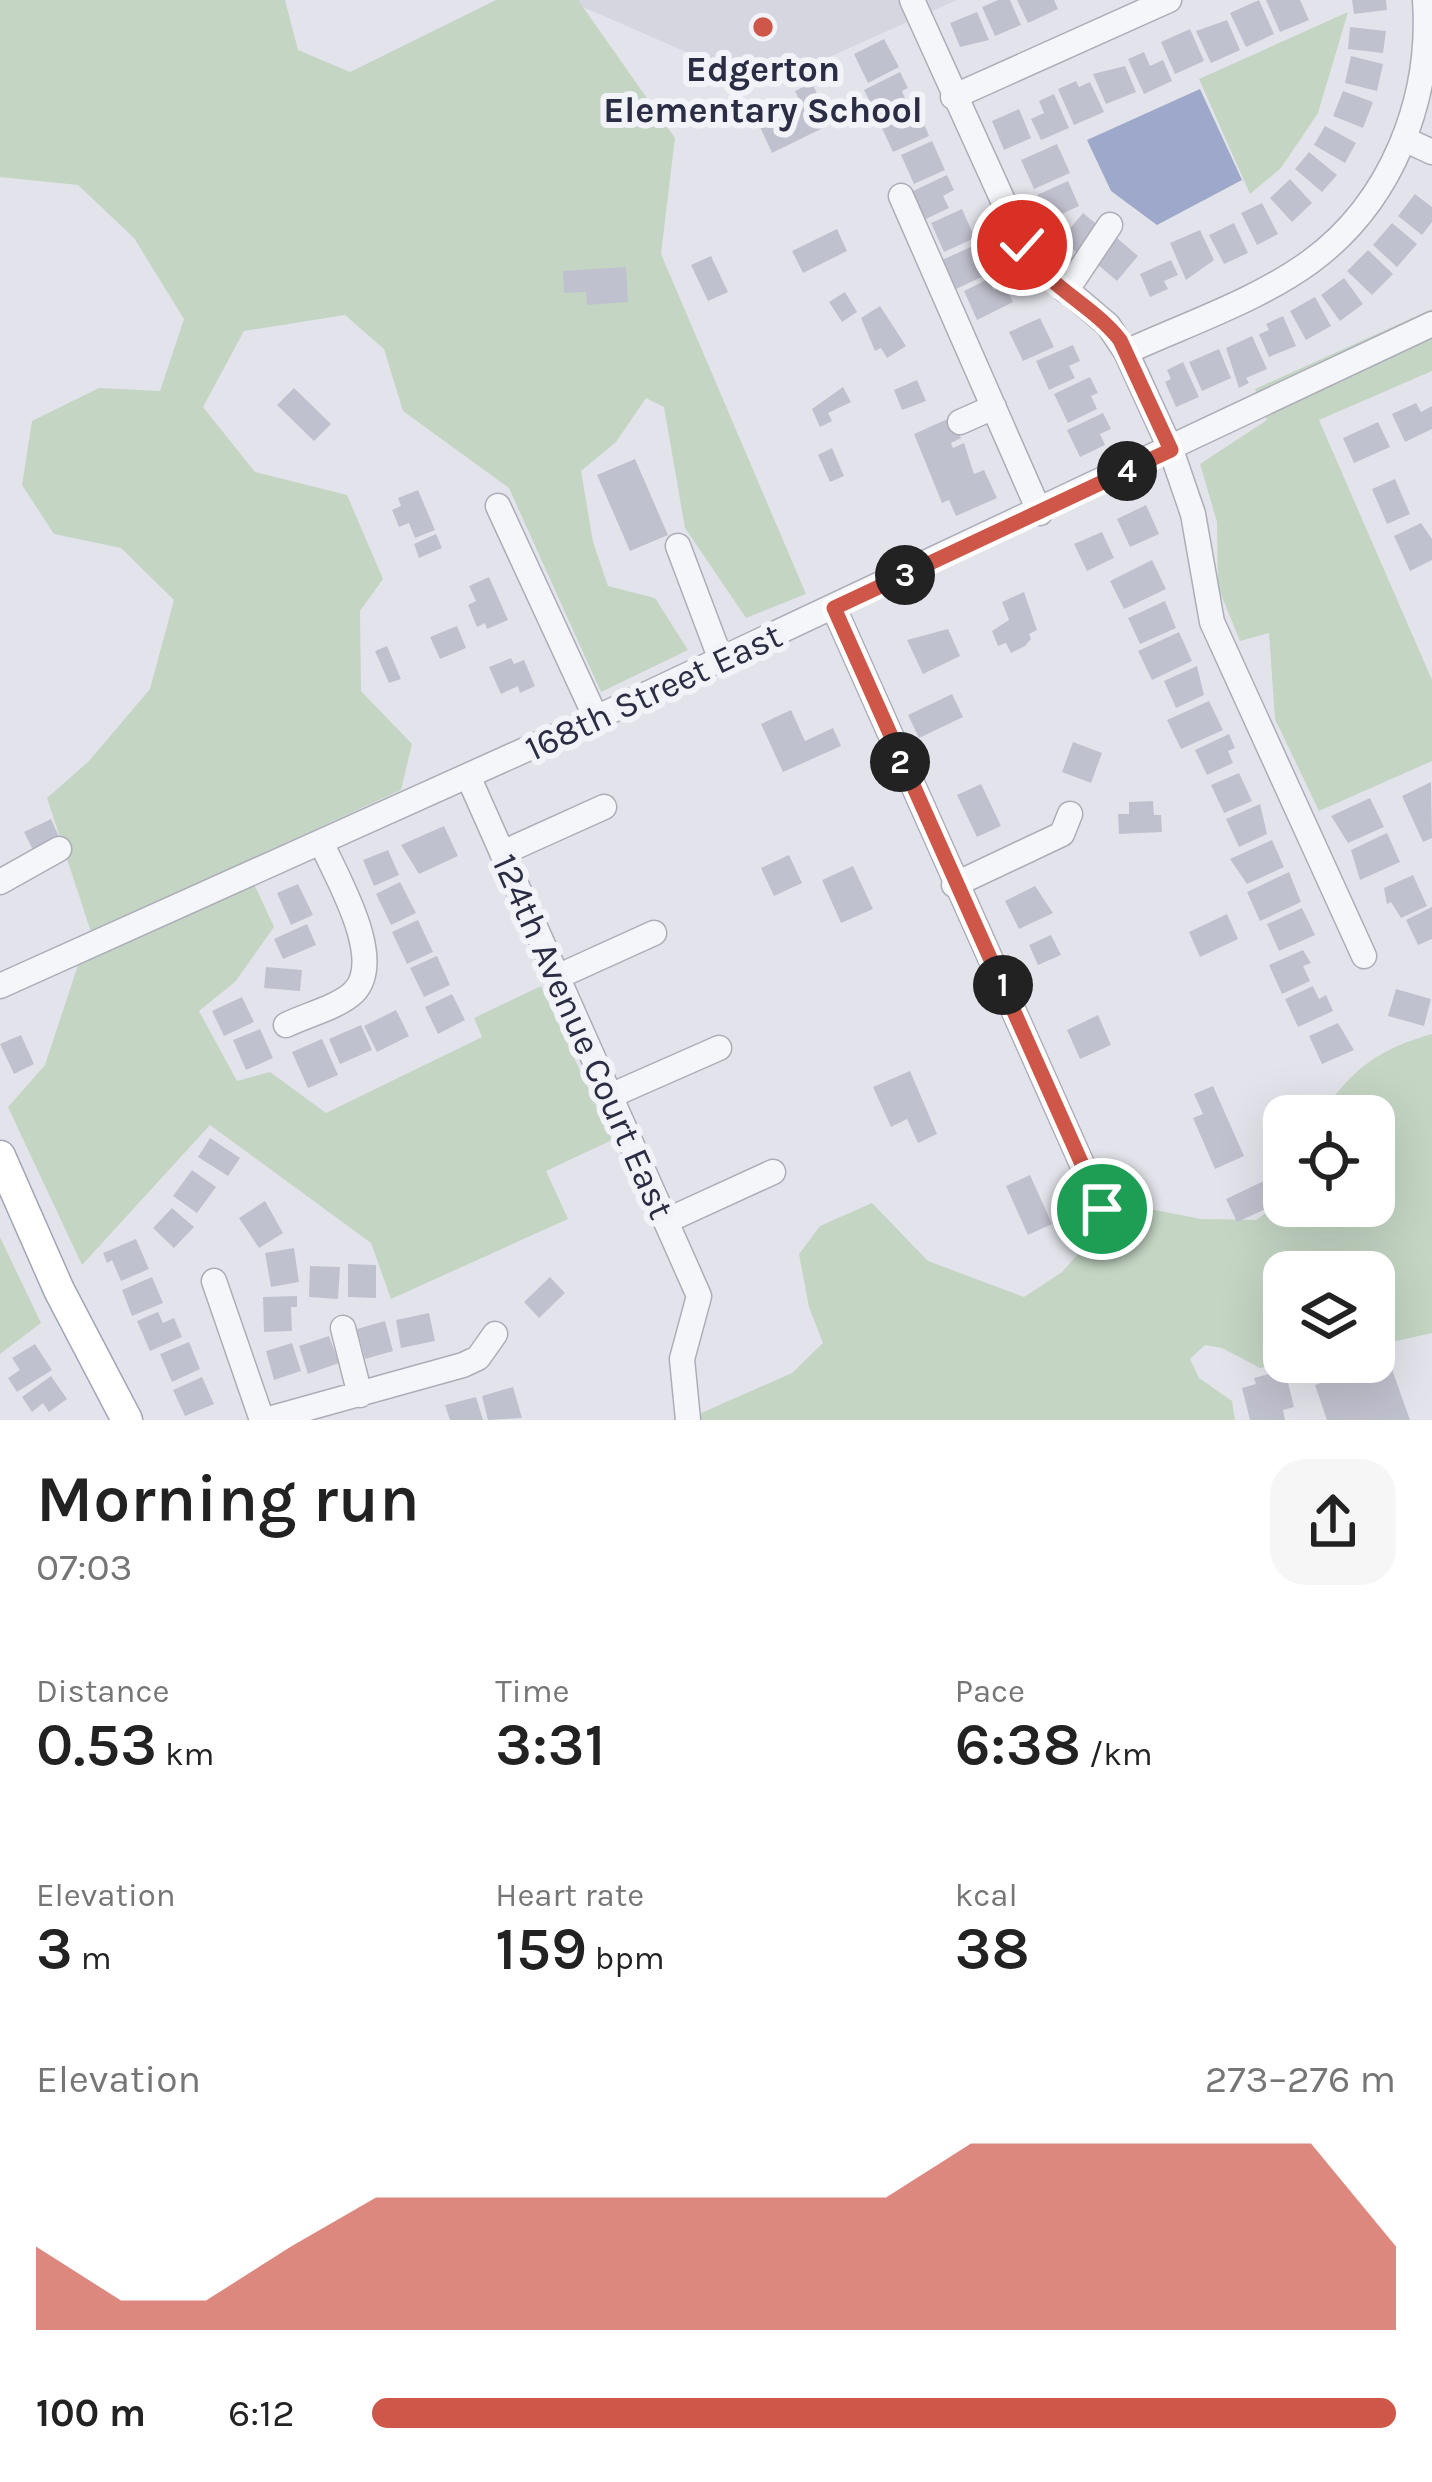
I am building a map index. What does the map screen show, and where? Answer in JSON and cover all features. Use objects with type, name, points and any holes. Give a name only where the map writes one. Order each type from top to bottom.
[{"type":"main road","points":[[0,1156],[59,1290],[127,1420]]},
{"type":"street","points":[[953,98],[1169,0]]},
{"type":"street","points":[[1126,352],[1285,278],[1312,260],[1368,204],[1405,139],[1421,76],[1425,0]]},
{"type":"street","points":[[914,9],[1029,258],[1108,325],[1126,352],[1171,450],[1193,514],[1202,587],[1212,622],[1364,956]]},
{"type":"street","points":[[1405,139],[1432,152]]},
{"type":"street","points":[[901,196],[1040,513]]},
{"type":"street","points":[[1066,291],[1110,225]]},
{"type":"street","name":"168th Street East","points":[[0,986],[1040,513],[1432,324]]},
{"type":"street","points":[[960,422],[994,407]]},
{"type":"street","points":[[498,506],[596,718]]},
{"type":"street","points":[[678,546],[721,660]]},
{"type":"street","points":[[834,608],[1102,1209]]},
{"type":"street","name":"124th Avenue Court East","points":[[468,776],[699,1296],[682,1359],[688,1420]]},
{"type":"street","points":[[502,853],[604,807]]},
{"type":"street","points":[[955,885],[1061,835],[1070,814]]},
{"type":"street","points":[[286,1024],[352,994],[363,975],[360,930],[321,842]]},
{"type":"street","points":[[0,882],[59,849]]},
{"type":"street","points":[[557,977],[654,933]]},
{"type":"street","points":[[610,1096],[719,1048]]},
{"type":"street","points":[[666,1221],[773,1172]]},
{"type":"street","points":[[214,1281],[263,1420],[463,1365],[478,1358],[495,1334]]},
{"type":"street","points":[[343,1328],[360,1395]]},
{"type":"shaded area","name":"Edgerton Elementary School","points":[[578,0],[957,0],[764,86],[576,4]]},
{"type":"green space","points":[[0,0],[285,0],[298,50],[350,72],[496,0],[578,0],[675,138],[661,254],[806,594],[746,618],[685,528],[664,407],[646,398],[616,442],[581,471],[593,542],[608,586],[655,598],[688,650],[601,692],[509,488],[403,411],[384,349],[345,315],[244,331],[203,407],[255,472],[347,495],[383,579],[360,611],[361,691],[412,744],[401,790],[91,932],[47,798],[89,761],[150,689],[174,600],[121,548],[54,534],[22,485],[32,421],[99,388],[160,391],[184,319],[134,238],[78,185],[0,177]]},
{"type":"green space","points":[[1348,12],[1318,113],[1281,168],[1250,194],[1199,79]]},
{"type":"green space","points":[[1432,309],[1432,371],[1319,420],[1432,680],[1432,761],[1319,811],[1275,719],[1269,633],[1240,641],[1218,587],[1217,522],[1200,464],[1267,420],[1255,389]]},
{"type":"green space","points":[[255,886],[274,927],[235,982],[199,1011],[237,1081],[270,1072],[326,1113],[482,1037],[474,1018],[541,986],[612,1140],[546,1171],[568,1219],[391,1299],[371,1243],[210,1125],[82,1265],[8,1107],[45,1065],[79,962]]},
{"type":"green space","points":[[1432,1034],[1432,1333],[1395,1341],[1395,1251],[1263,1251],[1263,1367],[1205,1345],[1190,1359],[1199,1378],[1232,1401],[1235,1420],[700,1420],[699,1414],[792,1373],[823,1343],[809,1307],[799,1254],[820,1226],[872,1203],[928,1261],[1024,1297],[1062,1272],[1093,1237],[1150,1209],[1201,1219],[1256,1220],[1263,1215],[1263,1227],[1395,1227],[1395,1095],[1336,1095],[1368,1063]]},
{"type":"green space","points":[[0,1237],[41,1323],[0,1354]]},
{"type":"water","points":[[1200,89],[1242,180],[1157,225],[1111,191],[1087,140]]},
{"type":"building","points":[[1010,0],[1021,25],[995,36],[982,7]]},
{"type":"building","points":[[1017,0],[1054,0],[1058,9],[1028,23]]},
{"type":"building","points":[[1259,0],[1274,34],[1246,47],[1230,13]]},
{"type":"building","points":[[1266,0],[1300,0],[1309,20],[1280,32]]},
{"type":"building","points":[[1352,0],[1386,0],[1387,10],[1354,14]]},
{"type":"building","points":[[977,12],[989,40],[960,47],[950,23]]},
{"type":"building","points":[[1227,20],[1240,50],[1211,63],[1196,31]]},
{"type":"building","points":[[1350,27],[1386,31],[1383,53],[1348,49]]},
{"type":"building","points":[[1190,29],[1204,61],[1175,74],[1161,42]]},
{"type":"building","points":[[884,39],[899,67],[868,83],[854,54]]},
{"type":"building","points":[[1144,52],[1150,66],[1163,60],[1172,81],[1144,94],[1128,59]]},
{"type":"building","points":[[1351,56],[1383,64],[1377,91],[1345,83]]},
{"type":"building","points":[[1125,66],[1136,92],[1106,104],[1093,74]]},
{"type":"building","points":[[900,72],[908,88],[902,91],[907,103],[878,118],[864,90]]},
{"type":"building","points":[[1076,81],[1079,87],[1090,82],[1104,112],[1074,125],[1058,89]]},
{"type":"building","points":[[812,83],[831,124],[772,153],[760,127],[803,107],[795,91]]},
{"type":"building","points":[[1343,91],[1373,102],[1363,128],[1333,116]]},
{"type":"building","points":[[1054,94],[1069,128],[1041,140],[1031,119],[1044,113],[1039,101]]},
{"type":"building","points":[[1019,109],[1031,138],[1004,150],[992,121]]},
{"type":"building","points":[[905,112],[911,125],[922,119],[929,136],[893,152],[880,124]]},
{"type":"building","points":[[1325,126],[1356,143],[1345,163],[1314,145]]},
{"type":"building","points":[[932,141],[945,170],[914,184],[901,155]]},
{"type":"building","points":[[1057,144],[1070,173],[1034,189],[1021,160]]},
{"type":"building","points":[[1309,152],[1337,175],[1322,192],[1295,169]]},
{"type":"building","points":[[947,175],[954,190],[943,196],[949,208],[924,220],[911,192]]},
{"type":"building","points":[[1290,179],[1312,203],[1292,222],[1270,198]]},
{"type":"building","points":[[1068,181],[1079,206],[1049,220],[1037,195]]},
{"type":"building","points":[[1415,194],[1432,207],[1432,222],[1422,235],[1398,216]]},
{"type":"building","points":[[1262,203],[1278,234],[1257,245],[1241,213]]},
{"type":"building","points":[[962,209],[975,238],[944,252],[931,223]]},
{"type":"building","points":[[1083,213],[1100,227],[1077,253],[1061,239]]},
{"type":"building","points":[[1234,223],[1248,253],[1224,264],[1209,235]]},
{"type":"building","points":[[1392,223],[1417,244],[1397,267],[1373,245]]},
{"type":"building","points":[[837,229],[847,251],[803,273],[792,251]]},
{"type":"building","points":[[1200,230],[1214,260],[1186,280],[1170,243]]},
{"type":"building","points":[[1117,238],[1138,256],[1117,281],[1096,263]]},
{"type":"building","points":[[973,246],[978,260],[985,257],[992,272],[956,289],[942,260]]},
{"type":"building","points":[[1368,250],[1393,274],[1372,295],[1347,271]]},
{"type":"building","points":[[711,256],[728,292],[708,301],[691,265]]},
{"type":"building","points":[[1171,260],[1178,275],[1164,281],[1168,289],[1150,297],[1140,274]]},
{"type":"building","points":[[626,267],[628,302],[587,305],[586,292],[564,293],[563,271]]},
{"type":"building","points":[[1344,278],[1363,304],[1340,321],[1321,295]]},
{"type":"building","points":[[988,279],[994,290],[1004,285],[1013,302],[977,320],[964,291]]},
{"type":"building","points":[[845,292],[857,312],[842,322],[829,302]]},
{"type":"building","points":[[1315,297],[1331,326],[1306,340],[1290,311]]},
{"type":"building","points":[[880,306],[906,346],[887,358],[881,348],[875,351],[861,318]]},
{"type":"building","points":[[1283,316],[1296,346],[1269,357],[1259,334],[1269,330],[1266,324]]},
{"type":"building","points":[[1040,318],[1054,347],[1023,361],[1009,332]]},
{"type":"building","points":[[1252,336],[1267,369],[1246,378],[1249,383],[1239,388],[1226,348]]},
{"type":"building","points":[[1073,345],[1080,361],[1069,366],[1075,378],[1049,390],[1036,361]]},
{"type":"building","points":[[1219,349],[1231,378],[1202,391],[1189,362]]},
{"type":"building","points":[[1183,362],[1199,397],[1176,407],[1165,382],[1171,379],[1167,370]]},
{"type":"building","points":[[1090,377],[1098,393],[1091,396],[1097,409],[1068,423],[1054,394]]},
{"type":"building","points":[[917,380],[926,401],[902,410],[894,390]]},
{"type":"building","points":[[843,387],[851,402],[828,413],[832,421],[820,427],[812,409]]},
{"type":"building","points":[[294,388],[331,424],[314,441],[277,405]]},
{"type":"building","points":[[1416,403],[1421,412],[1432,406],[1432,429],[1405,442],[1392,414]]},
{"type":"building","points":[[1103,413],[1111,429],[1100,434],[1105,445],[1080,457],[1067,430]]},
{"type":"building","points":[[952,417],[961,438],[951,443],[953,448],[964,443],[974,474],[984,470],[997,498],[956,516],[949,500],[942,503],[914,434]]},
{"type":"building","points":[[1378,422],[1390,447],[1354,463],[1343,438]]},
{"type":"building","points":[[832,448],[844,476],[830,482],[818,455]]},
{"type":"building","points":[[635,459],[668,535],[630,551],[597,475]]},
{"type":"building","points":[[1395,479],[1410,514],[1387,524],[1372,489]]},
{"type":"building","points":[[418,490],[435,530],[415,538],[409,523],[399,527],[392,510],[401,506],[398,498]]},
{"type":"building","points":[[1146,505],[1159,534],[1130,547],[1117,519]]},
{"type":"building","points":[[1421,523],[1432,539],[1432,560],[1410,571],[1394,536]]},
{"type":"building","points":[[1102,532],[1114,558],[1087,571],[1074,544]]},
{"type":"building","points":[[436,534],[442,548],[419,558],[414,544]]},
{"type":"building","points":[[1152,560],[1166,589],[1124,609],[1110,581]]},
{"type":"building","points":[[489,577],[508,620],[487,629],[485,623],[477,627],[468,605],[476,601],[469,586]]},
{"type":"building","points":[[1024,592],[1037,630],[1029,634],[1025,646],[1011,653],[1006,643],[998,646],[992,631],[1009,620],[1002,602]]},
{"type":"building","points":[[1165,601],[1176,628],[1140,644],[1128,618]]},
{"type":"building","points":[[457,626],[466,648],[440,659],[430,637]]},
{"type":"building","points":[[948,629],[960,656],[923,674],[907,640]]},
{"type":"building","points":[[1179,632],[1192,661],[1152,680],[1138,651]]},
{"type":"building","points":[[387,646],[401,679],[389,683],[375,651]]},
{"type":"building","points":[[511,658],[514,664],[524,660],[535,686],[520,693],[518,686],[501,694],[489,667]]},
{"type":"building","points":[[1197,666],[1204,695],[1176,708],[1164,681]]},
{"type":"building","points":[[952,694],[963,717],[919,738],[908,715]]},
{"type":"building","points":[[1209,701],[1223,730],[1181,749],[1167,720]]},
{"type":"building","points":[[791,710],[805,741],[833,728],[841,746],[783,772],[761,724]]},
{"type":"building","points":[[1229,734],[1235,748],[1228,751],[1233,763],[1207,775],[1195,750]]},
{"type":"building","points":[[1073,742],[1102,753],[1091,783],[1062,772]]},
{"type":"building","points":[[1239,773],[1252,801],[1224,813],[1211,785]]},
{"type":"building","points":[[1431,782],[1432,838],[1423,842],[1402,796]]},
{"type":"building","points":[[981,784],[1001,826],[977,837],[957,795]]},
{"type":"building","points":[[1370,798],[1384,827],[1348,843],[1331,816]]},
{"type":"building","points":[[1153,801],[1154,815],[1161,815],[1162,832],[1119,834],[1118,814],[1129,814],[1129,802]]},
{"type":"building","points":[[1260,804],[1267,834],[1239,847],[1226,819]]},
{"type":"building","points":[[51,819],[59,837],[33,850],[24,832]]},
{"type":"building","points":[[444,826],[458,856],[419,874],[401,845]]},
{"type":"building","points":[[1387,833],[1400,862],[1360,880],[1351,850]]},
{"type":"building","points":[[1272,840],[1284,867],[1247,884],[1230,859]]},
{"type":"building","points":[[388,850],[399,875],[374,886],[363,860]]},
{"type":"building","points":[[789,855],[802,883],[774,896],[761,868]]},
{"type":"building","points":[[853,866],[873,909],[841,923],[822,880]]},
{"type":"building","points":[[1289,872],[1301,902],[1260,921],[1247,892]]},
{"type":"building","points":[[1413,875],[1427,906],[1401,918],[1391,902],[1387,904],[1384,888]]},
{"type":"building","points":[[400,882],[416,913],[391,925],[376,894]]},
{"type":"building","points":[[298,884],[313,915],[291,925],[277,893]]},
{"type":"building","points":[[1035,886],[1053,913],[1019,929],[1005,901]]},
{"type":"building","points":[[1432,907],[1432,939],[1418,945],[1406,920]]},
{"type":"building","points":[[1302,908],[1315,935],[1279,951],[1267,924]]},
{"type":"building","points":[[1227,914],[1238,939],[1200,957],[1189,932]]},
{"type":"building","points":[[418,920],[433,952],[407,964],[392,932]]},
{"type":"building","points":[[307,924],[316,945],[283,959],[274,939]]},
{"type":"building","points":[[1051,935],[1061,955],[1038,965],[1029,945]]},
{"type":"building","points":[[1303,950],[1311,963],[1303,966],[1310,981],[1282,994],[1269,965]]},
{"type":"building","points":[[437,956],[450,985],[424,997],[410,968]]},
{"type":"building","points":[[266,967],[302,970],[300,991],[264,988]]},
{"type":"building","points":[[1313,986],[1319,999],[1326,995],[1333,1011],[1298,1027],[1285,999]]},
{"type":"building","points":[[1396,989],[1431,999],[1424,1026],[1388,1016]]},
{"type":"building","points":[[452,994],[465,1020],[438,1034],[425,1007]]},
{"type":"building","points":[[242,997],[254,1022],[224,1036],[212,1011]]},
{"type":"building","points":[[396,1010],[409,1036],[377,1052],[364,1026]]},
{"type":"building","points":[[1098,1015],[1111,1045],[1080,1059],[1067,1030]]},
{"type":"building","points":[[1338,1023],[1354,1050],[1322,1064],[1309,1036]]},
{"type":"building","points":[[361,1025],[372,1050],[340,1064],[329,1039]]},
{"type":"building","points":[[260,1029],[273,1058],[246,1070],[233,1040]]},
{"type":"building","points":[[21,1035],[34,1064],[14,1074],[0,1044]]},
{"type":"building","points":[[322,1039],[338,1075],[308,1088],[292,1052]]},
{"type":"building","points":[[910,1071],[937,1134],[918,1143],[907,1119],[891,1127],[873,1087]]},
{"type":"building","points":[[1213,1086],[1244,1156],[1215,1169],[1193,1118],[1203,1114],[1194,1094]]},
{"type":"building","points":[[210,1138],[240,1158],[228,1176],[198,1157]]},
{"type":"building","points":[[192,1170],[216,1187],[197,1213],[173,1196]]},
{"type":"building","points":[[1030,1175],[1052,1224],[1028,1235],[1006,1186]]},
{"type":"building","points":[[1263,1181],[1263,1210],[1237,1222],[1226,1199]]},
{"type":"building","points":[[265,1201],[283,1233],[259,1248],[239,1218]]},
{"type":"building","points":[[172,1208],[194,1227],[174,1248],[153,1228]]},
{"type":"building","points":[[136,1239],[149,1269],[121,1281],[112,1260],[107,1263],[103,1253]]},
{"type":"building","points":[[294,1248],[299,1282],[271,1287],[265,1253]]},
{"type":"building","points":[[348,1264],[376,1265],[376,1298],[348,1297]]},
{"type":"building","points":[[310,1266],[340,1267],[338,1299],[309,1297]]},
{"type":"building","points":[[152,1277],[163,1303],[132,1316],[122,1290]]},
{"type":"building","points":[[550,1277],[565,1293],[539,1318],[524,1302]]},
{"type":"building","points":[[297,1296],[297,1307],[291,1307],[292,1331],[264,1332],[263,1297]]},
{"type":"building","points":[[158,1312],[163,1323],[174,1318],[182,1337],[150,1351],[137,1321]]},
{"type":"building","points":[[429,1313],[435,1341],[401,1348],[396,1320]]},
{"type":"building","points":[[385,1321],[393,1351],[365,1359],[357,1329]]},
{"type":"building","points":[[329,1336],[339,1363],[308,1374],[299,1346]]},
{"type":"building","points":[[189,1342],[200,1369],[172,1382],[160,1354]]},
{"type":"building","points":[[292,1343],[301,1371],[274,1380],[266,1351]]},
{"type":"building","points":[[35,1344],[52,1370],[17,1392],[8,1378],[20,1370],[12,1358]]},
{"type":"building","points":[[51,1376],[67,1399],[49,1412],[43,1403],[32,1412],[22,1397]]},
{"type":"building","points":[[1263,1376],[1263,1383],[1288,1383],[1294,1407],[1283,1410],[1285,1420],[1250,1420],[1242,1388],[1256,1384],[1254,1378]]},
{"type":"building","points":[[202,1377],[214,1404],[185,1416],[173,1390]]},
{"type":"building","points":[[1395,1378],[1410,1420],[1327,1420],[1315,1385],[1395,1383]]},
{"type":"building","points":[[513,1387],[522,1418],[488,1420],[482,1396]]},
{"type":"building","points":[[476,1397],[483,1420],[450,1420],[445,1405]]},
{"type":"place","name":"Edgerton Elementary School","points":[[763,27]]},
{"type":"route","points":[[1022,245],[1036,266],[1120,340],[1171,450],[834,608],[1102,1209]]}]
